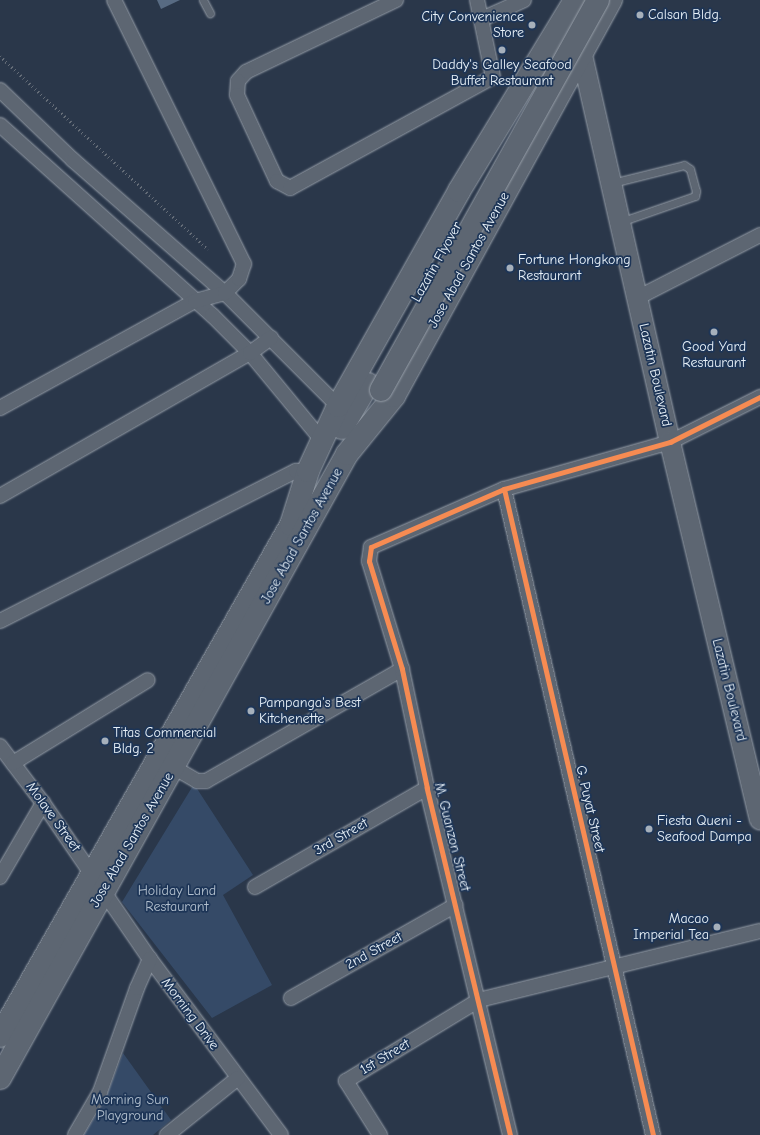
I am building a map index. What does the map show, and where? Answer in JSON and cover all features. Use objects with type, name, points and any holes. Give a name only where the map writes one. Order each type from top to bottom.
[{"type":"highway","points":[[572,9],[584,20],[604,4]]},
{"type":"highway","name":"Lazatin Flyover","points":[[291,525],[604,4]]},
{"type":"highway","name":"Jose Abad Santos Avenue","points":[[0,1036],[97,882],[165,762],[347,454],[394,396],[582,52],[604,4]]},
{"type":"highway","name":"Lazatin Flyover","points":[[347,454],[375,387],[572,9]]},
{"type":"highway","name":"Jose Abad Santos Avenue","points":[[165,762],[291,525],[308,471],[321,439],[338,406],[459,191],[572,9]]},
{"type":"highway","name":"Jose Abad Santos Avenue","points":[[0,1078],[97,882]]},
{"type":"main road","name":"Lazatin Boulevard","points":[[572,9],[670,442],[760,819]]},
{"type":"street","points":[[0,408],[195,301],[225,293],[239,279],[244,264],[114,0]]},
{"type":"street","points":[[396,0],[246,72],[238,81],[237,95],[277,181],[290,188],[493,76],[477,0]]},
{"type":"street","points":[[482,18],[524,0]]},
{"type":"street","points":[[0,90],[73,160],[225,293],[338,406]]},
{"type":"street","points":[[0,125],[195,301],[250,354],[321,439]]},
{"type":"street","points":[[637,298],[760,235]]},
{"type":"street","points":[[0,496],[250,354],[271,338]]},
{"type":"street","points":[[504,488],[670,442],[760,397]]},
{"type":"street","points":[[0,621],[296,471],[308,471]]},
{"type":"street","name":"M. Guanzon Street","points":[[504,488],[371,547],[368,561],[402,669],[427,788],[479,1000],[510,1135]]},
{"type":"street","name":"G. Puyat Street","points":[[504,488],[613,967],[653,1135]]},
{"type":"street","points":[[165,762],[198,781],[206,781],[402,669]]},
{"type":"street","points":[[13,763],[148,680]]},
{"type":"street","name":"Molave Street","points":[[0,746],[43,803],[97,882]]},
{"type":"street","name":"3rd Street","points":[[255,887],[427,788]]},
{"type":"street","points":[[0,876],[43,803]]},
{"type":"street","name":"Morning Drive","points":[[97,882],[150,959],[281,1135]]},
{"type":"street","name":"2nd Street","points":[[291,998],[456,905]]},
{"type":"street","points":[[479,1000],[760,931]]},
{"type":"street","points":[[75,1135],[100,1092],[137,988],[150,959]]},
{"type":"street","name":"1st Street","points":[[380,1135],[346,1081],[479,1000]]},
{"type":"street","points":[[167,1135],[238,1078]]},
{"type":"lane","points":[[203,0],[210,13]]},
{"type":"lane","points":[[612,184],[684,165],[690,169],[696,191],[695,196],[620,222]]},
{"type":"path","points":[[0,56],[208,249]]},
{"type":"green space","name":"Holiday Land Restaurant","points":[[194,784],[253,875],[223,895],[272,985],[212,1018],[122,902]]},
{"type":"green space","name":"Morning Sun Playground","points":[[123,1053],[171,1120],[153,1135],[84,1135],[105,1100]]},
{"type":"shaded area","points":[[157,0],[180,0],[161,9]]},
{"type":"cycle path","points":[[510,1135],[427,788],[402,669],[369,561],[371,547],[504,489],[670,442],[760,397]]},
{"type":"cycle path","points":[[504,489],[653,1135]]},
{"type":"place","name":"Calsan Bldg.","points":[[640,15]]},
{"type":"place","name":"City Convenience Store","points":[[532,25]]},
{"type":"place","name":"Daddy's Galley Seafood Buffet Restaurant","points":[[502,50]]},
{"type":"place","name":"Fortune Hongkong Restaurant","points":[[510,268]]},
{"type":"place","name":"Good Yard Restaurant","points":[[714,332]]},
{"type":"place","name":"Pampanga's Best Kitchenette","points":[[251,711]]},
{"type":"place","name":"Titas Commercial Bldg. 2","points":[[105,741]]},
{"type":"place","name":"Fiesta Queni - Seafood Dampa","points":[[649,829]]},
{"type":"place","name":"Macao Imperial Tea","points":[[717,927]]}]
